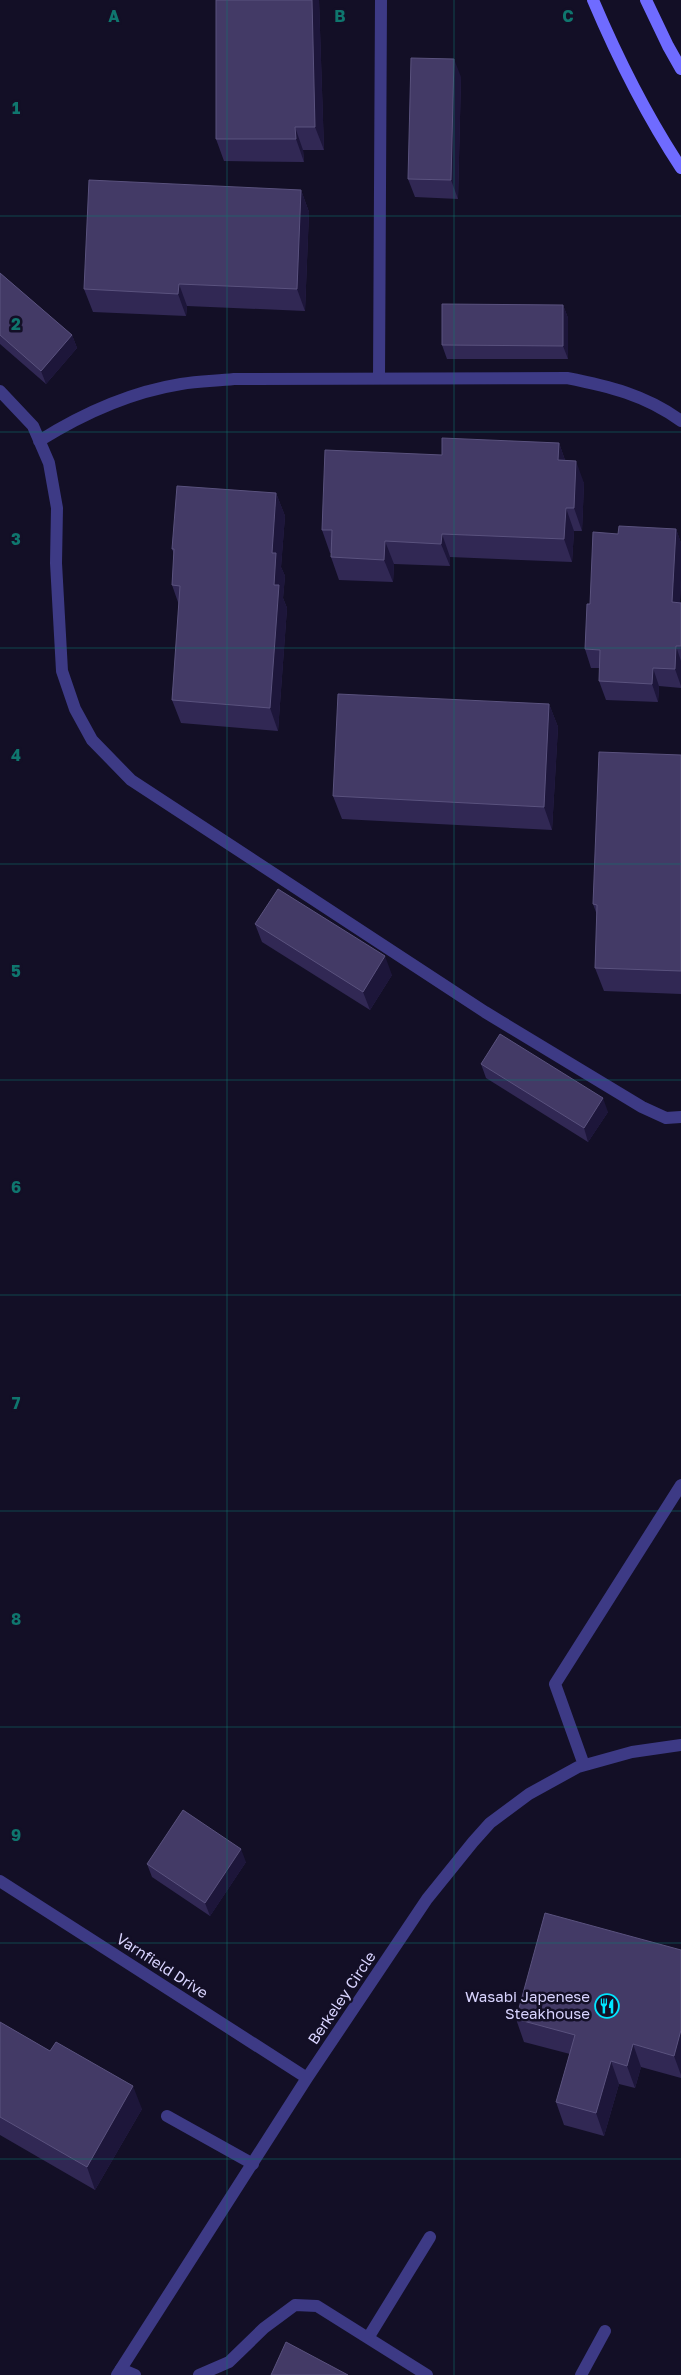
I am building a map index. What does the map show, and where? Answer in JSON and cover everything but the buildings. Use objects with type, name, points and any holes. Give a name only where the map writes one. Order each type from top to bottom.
[{"type":"street","points":[[379,378],[381,0]]},
{"type":"street","points":[[593,0],[618,57],[658,133],[681,168]]},
{"type":"street","points":[[646,0],[681,69]]},
{"type":"street","points":[[39,441],[60,428],[136,394],[181,384],[234,379],[566,378],[609,386],[643,397],[681,421]]},
{"type":"street","points":[[0,391],[33,426],[49,464],[57,508],[56,563],[62,671],[75,709],[92,740],[132,780],[460,997],[642,1107],[666,1118],[681,1117]]},
{"type":"street","points":[[584,1765],[555,1684],[681,1485]]},
{"type":"street","name":"Berkeley Circle","points":[[119,2372],[307,2078],[427,1900],[454,1863],[490,1822],[530,1794],[584,1765],[632,1752],[681,1745]]},
{"type":"street","name":"Varnfield Drive","points":[[0,1881],[307,2078]]},
{"type":"street","points":[[167,2116],[253,2164]]},
{"type":"street","points":[[368,2338],[430,2237]]},
{"type":"street","points":[[199,2375],[229,2362],[264,2328],[295,2305],[317,2306],[427,2375]]},
{"type":"street","points":[[581,2375],[605,2332]]},
{"type":"street","points":[[119,2372],[135,2375]]},
{"type":"place","name":"Wasabi Japenese Steakhouse","points":[[607,2006]]}]
